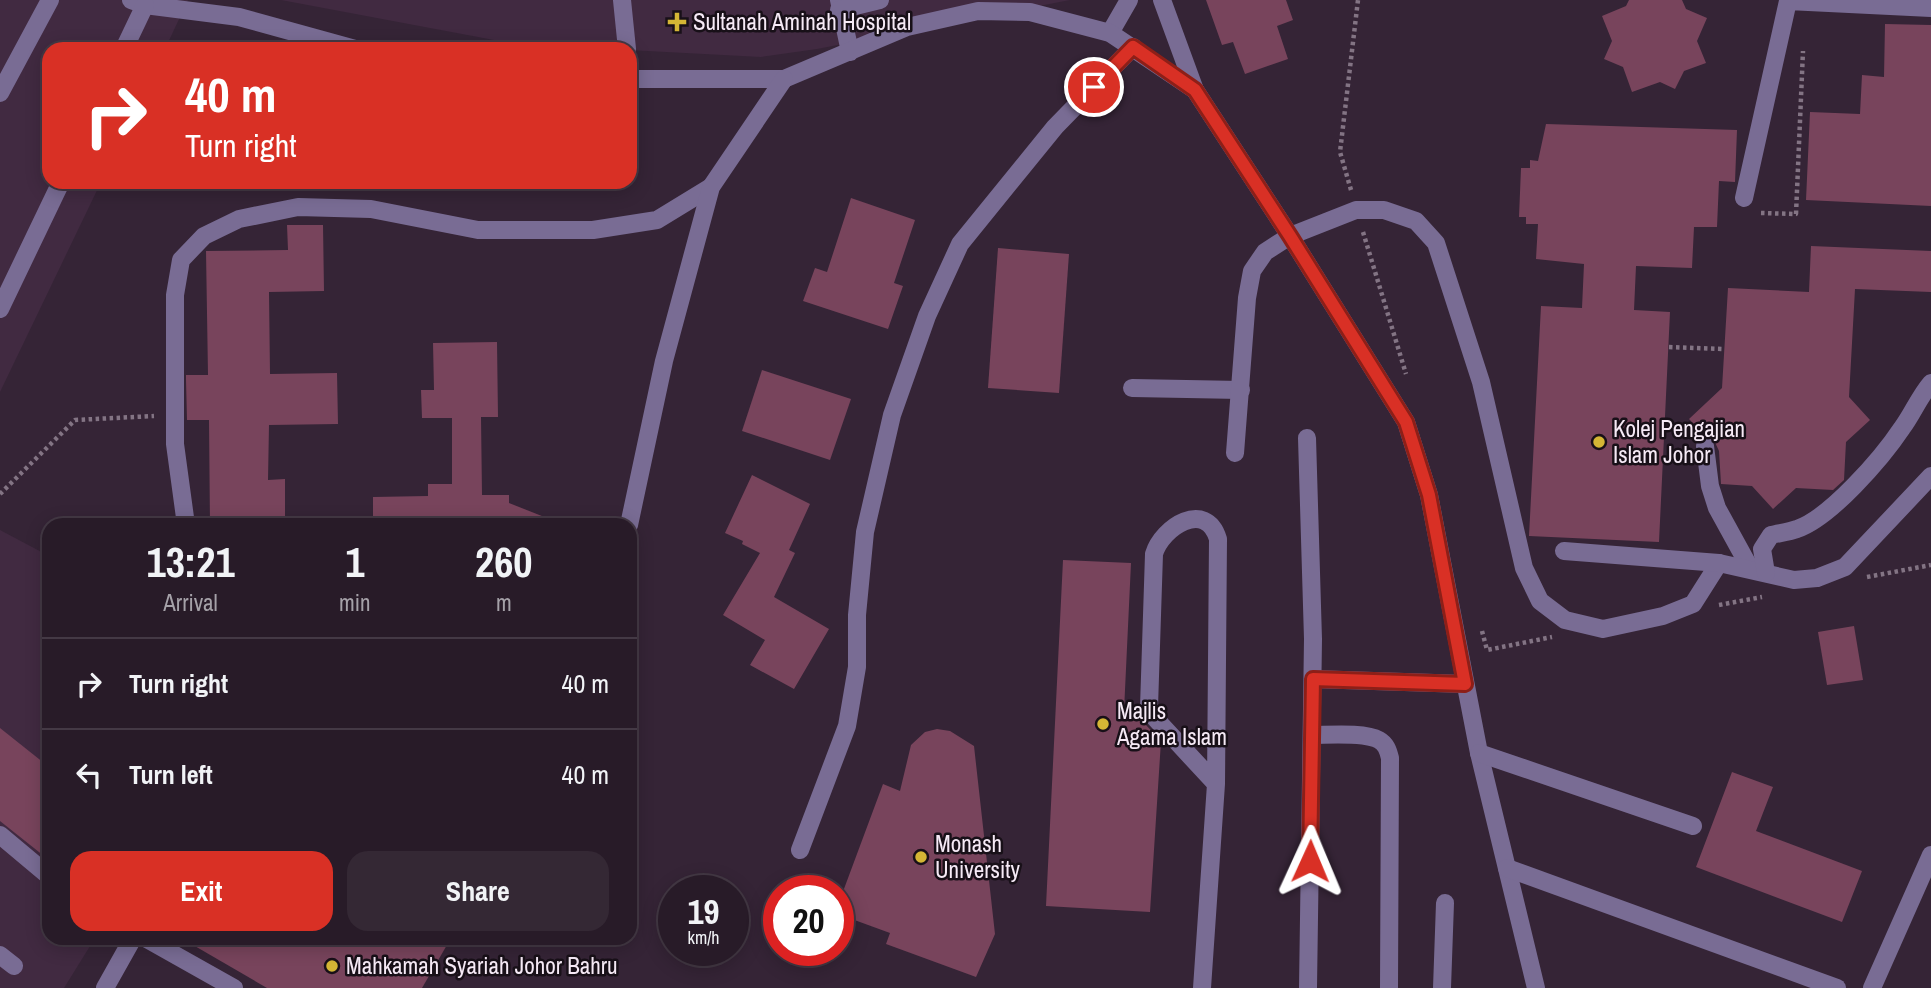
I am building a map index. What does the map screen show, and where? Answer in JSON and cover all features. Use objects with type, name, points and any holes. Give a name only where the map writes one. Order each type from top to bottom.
[{"type":"street","points":[[2,84],[50,0]]},
{"type":"street","points":[[622,0],[626,42]]},
{"type":"street","points":[[850,52],[839,5],[880,0]]},
{"type":"street","points":[[1110,33],[1129,0]]},
{"type":"street","points":[[1162,0],[1195,90],[1406,422],[1429,495],[1479,753],[1536,988]]},
{"type":"street","points":[[1744,198],[1788,1],[1931,8]]},
{"type":"street","points":[[126,42],[138,2],[239,17],[330,42]]},
{"type":"street","points":[[637,79],[784,79],[907,27],[978,11],[1030,12],[1110,33],[1195,90]]},
{"type":"street","points":[[800,850],[847,726],[857,667],[857,615],[865,531],[892,415],[927,316],[960,244],[1055,127],[1133,47]]},
{"type":"street","points":[[630,518],[664,361],[711,187],[784,79]]},
{"type":"street","points":[[185,518],[175,444],[175,295],[181,260],[204,236],[239,219],[298,206],[371,209],[478,230],[593,230],[657,220],[711,187]]},
{"type":"street","points":[[0,309],[58,189]]},
{"type":"street","points":[[1235,453],[1247,299],[1252,271],[1265,252],[1290,236],[1356,210],[1384,210],[1416,221],[1436,243],[1481,382],[1524,568],[1540,601],[1565,620],[1603,629],[1663,616],[1693,604],[1719,562]]},
{"type":"street","points":[[1758,570],[1762,549],[1770,535],[1798,529],[1824,514],[1867,471],[1903,428],[1920,396],[1931,383]]},
{"type":"street","points":[[1132,388],[1241,390]]},
{"type":"street","points":[[1307,438],[1313,679],[1308,988]]},
{"type":"street","points":[[1705,446],[1710,486],[1717,508],[1758,570]]},
{"type":"street","points":[[1564,551],[1719,562],[1794,580],[1817,578],[1845,567],[1931,476]]},
{"type":"street","points":[[1202,988],[1216,784],[1218,539],[1214,526],[1204,519],[1191,518],[1162,539],[1154,554],[1149,707],[1154,717],[1216,784]]},
{"type":"street","points":[[1313,679],[1465,684]]},
{"type":"street","points":[[1312,735],[1370,736],[1387,747],[1390,758],[1389,988]]},
{"type":"street","points":[[1479,753],[1693,826]]},
{"type":"street","points":[[0,835],[42,870]]},
{"type":"street","points":[[1872,988],[1931,855]]},
{"type":"street","points":[[1507,867],[1837,988]]},
{"type":"street","points":[[1442,988],[1445,903]]},
{"type":"street","points":[[105,988],[130,945]]},
{"type":"street","points":[[157,945],[234,988]]},
{"type":"path","points":[[1352,191],[1340,152],[1358,0]]},
{"type":"path","points":[[1757,212],[1796,214],[1803,42]]},
{"type":"path","points":[[1363,231],[1406,375]]},
{"type":"path","points":[[1669,347],[1724,349]]},
{"type":"path","points":[[0,494],[75,420],[174,415]]},
{"type":"path","points":[[1864,578],[1931,565]]},
{"type":"path","points":[[1716,606],[1770,596]]},
{"type":"path","points":[[1479,624],[1487,650],[1554,637]]},
{"type":"shaded area","points":[[0,0],[188,0],[168,42],[42,42],[42,189],[98,189],[0,392]]},
{"type":"shaded area","name":"Sultanah Aminah Hospital","points":[[281,0],[1070,0],[817,49],[761,57],[637,50],[637,42],[504,42]]},
{"type":"shaded area","points":[[0,530],[42,552],[42,945],[91,945],[64,988],[0,988]]},
{"type":"building","points":[[1206,0],[1286,0],[1293,20],[1277,26],[1288,59],[1245,74],[1233,42],[1222,45]]},
{"type":"building","points":[[1629,0],[1682,0],[1686,9],[1707,18],[1697,41],[1706,63],[1684,71],[1675,89],[1660,82],[1632,92],[1623,67],[1604,59],[1612,41],[1602,16],[1626,6]]},
{"type":"building","points":[[1885,24],[1931,25],[1931,206],[1806,200],[1810,112],[1860,114],[1862,75],[1884,77]]},
{"type":"building","points":[[1546,124],[1737,130],[1735,182],[1719,181],[1717,227],[1694,227],[1692,268],[1636,266],[1634,310],[1670,312],[1659,542],[1529,536],[1541,306],[1582,308],[1584,264],[1536,259],[1538,224],[1526,224],[1526,217],[1519,217],[1521,168],[1530,168],[1530,160],[1538,161]]},
{"type":"building","points":[[851,198],[915,220],[894,283],[903,286],[888,329],[803,301],[815,268],[827,272]]},
{"type":"building","points":[[287,225],[323,225],[324,291],[269,292],[270,374],[337,373],[338,424],[269,425],[268,480],[285,479],[285,518],[210,518],[209,420],[187,420],[186,380],[186,375],[208,375],[206,251],[288,250]]},
{"type":"building","name":"Kolej Pengajian Islam Johor","points":[[1811,246],[1931,251],[1931,292],[1855,289],[1849,397],[1870,420],[1846,442],[1844,480],[1833,490],[1796,488],[1773,509],[1752,486],[1721,484],[1719,451],[1714,440],[1704,435],[1689,419],[1722,388],[1728,288],[1809,292]]},
{"type":"building","points":[[998,248],[1069,254],[1059,393],[988,388]]},
{"type":"building","points":[[497,342],[498,417],[481,417],[482,495],[509,495],[509,503],[547,518],[373,518],[373,497],[428,496],[428,484],[452,484],[452,418],[422,418],[421,390],[434,390],[433,343]]},
{"type":"building","points":[[762,370],[851,399],[830,460],[742,431]]},
{"type":"building","points":[[752,475],[810,504],[789,550],[795,553],[774,597],[829,629],[794,689],[750,665],[765,640],[723,615],[760,553],[725,533]]},
{"type":"building","name":"Majlis Agama Islam","points":[[1063,560],[1131,563],[1124,711],[1139,711],[1145,724],[1161,741],[1150,912],[1046,906]]},
{"type":"building","points":[[1854,626],[1863,680],[1827,685],[1818,632]]},
{"type":"building","points":[[0,728],[42,761],[42,854],[0,821]]},
{"type":"building","name":"Monash University","points":[[937,729],[950,731],[974,746],[995,934],[976,977],[886,944],[890,933],[854,920],[854,875],[849,875],[883,784],[900,791],[911,745],[925,732]]},
{"type":"building","points":[[1732,772],[1773,787],[1756,831],[1862,871],[1842,922],[1696,867]]},
{"type":"building","name":"Mahkamah Syariah Johor Bahru","points":[[193,945],[447,945],[422,988],[267,988]]},
{"type":"place","name":"Sultanah Aminah Hospital","points":[[677,22]]},
{"type":"place","name":"Kolej Pengajian Islam Johor","points":[[1599,442]]},
{"type":"place","name":"Majlis Agama Islam","points":[[1103,724]]},
{"type":"place","name":"Monash University","points":[[921,857]]},
{"type":"place","name":"Mahkamah Syariah Johor Bahru","points":[[332,966]]},
{"type":"route","points":[[1094,87],[1133,47],[1195,90],[1406,422],[1429,495],[1465,684],[1313,679],[1310,861]]}]
